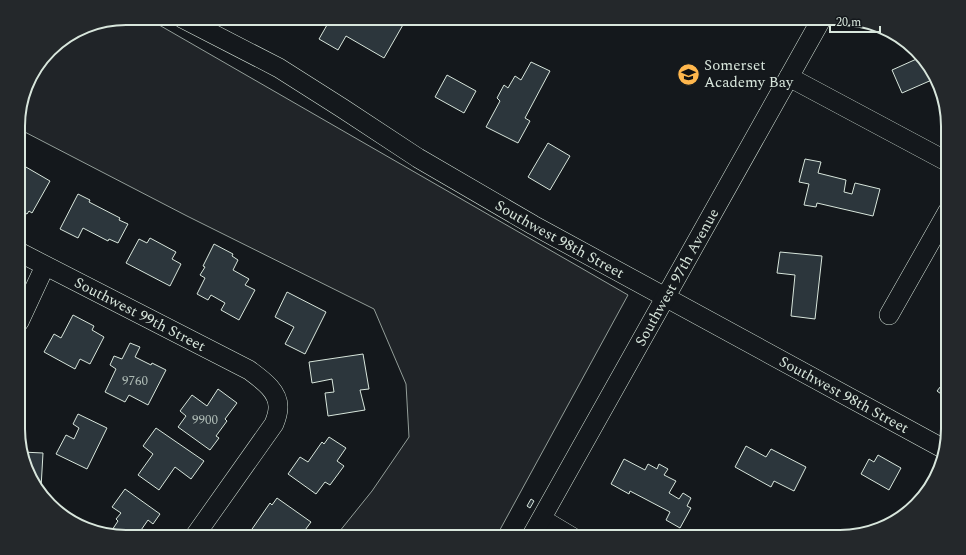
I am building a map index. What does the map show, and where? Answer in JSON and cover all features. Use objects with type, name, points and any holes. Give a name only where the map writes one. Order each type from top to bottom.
[{"type":"street","name":"Southwest 98th Street","points":[[196,25],[279,68],[418,158],[533,225],[939,446]]},
{"type":"street","name":"Southwest 97th Avenue","points":[[535,530],[818,25]]},
{"type":"street","points":[[789,77],[941,158]]},
{"type":"street","points":[[889,315],[941,223]]},
{"type":"street","name":"Southwest 99th Street","points":[[25,255],[249,370],[260,378],[273,391],[278,401],[278,409],[274,424],[199,530]]},
{"type":"street","points":[[25,309],[45,266]]},
{"type":"street","points":[[542,519],[560,530]]},
{"type":"shaded area","points":[[119,25],[159,25],[628,295],[500,530],[341,530],[372,491],[409,437],[406,384],[374,309],[187,216],[25,132],[28,100],[39,75],[50,59],[59,50],[81,35],[100,28]]},
{"type":"building","points":[[327,25],[403,25],[384,58],[346,36],[338,50],[319,39]]},
{"type":"building","points":[[915,60],[930,81],[902,93],[892,70]]},
{"type":"building","points":[[531,62],[550,71],[525,118],[530,121],[518,143],[486,127],[500,101],[497,98],[504,85],[508,88],[515,76],[521,80]]},
{"type":"building","points":[[447,75],[476,91],[464,113],[435,97]]},
{"type":"building","points":[[548,143],[570,156],[550,190],[528,177]]},
{"type":"building","points":[[805,159],[821,162],[818,173],[846,180],[844,192],[852,194],[855,183],[880,189],[873,216],[817,203],[816,207],[804,205],[809,184],[799,182]]},
{"type":"building","points":[[25,166],[50,181],[32,213],[29,211],[27,214],[25,213]]},
{"type":"building","points":[[78,194],[90,200],[89,202],[120,218],[119,220],[128,224],[118,243],[109,239],[108,241],[83,228],[78,238],[60,229]]},
{"type":"building","points":[[150,238],[176,252],[172,259],[181,264],[170,286],[126,263],[139,239],[147,243]]},
{"type":"building","points":[[214,244],[233,254],[232,256],[238,260],[233,270],[249,279],[245,285],[255,290],[239,320],[221,310],[225,303],[211,295],[208,300],[197,294],[205,278],[200,275],[205,267],[203,266]]},
{"type":"building","points":[[780,252],[822,256],[815,319],[791,316],[795,275],[777,273]]},
{"type":"building","points":[[287,292],[326,312],[305,354],[285,344],[294,327],[275,317]]},
{"type":"building","points":[[73,315],[94,326],[92,330],[104,337],[90,364],[80,359],[75,369],[44,352],[54,334],[61,338]]},
{"type":"building","points":[[130,343],[140,347],[135,357],[166,370],[148,405],[129,395],[125,402],[105,392],[116,369],[110,365],[114,356],[122,359]]},
{"type":"building","points":[[363,354],[369,389],[360,390],[365,410],[328,416],[325,393],[334,392],[332,379],[312,383],[309,362]]},
{"type":"building","points":[[941,386],[941,394],[937,391]]},
{"type":"building","points":[[218,389],[237,403],[225,419],[227,421],[216,436],[219,438],[210,450],[178,427],[186,416],[180,411],[192,395],[207,406]]},
{"type":"building","points":[[78,414],[107,428],[87,469],[56,454],[66,435],[74,439],[79,428],[73,424]]},
{"type":"building","points":[[156,428],[204,461],[191,479],[175,467],[159,490],[138,475],[153,454],[143,446]]},
{"type":"building","points":[[329,437],[346,448],[337,461],[344,466],[330,485],[325,482],[316,494],[288,474],[300,457],[308,462],[322,442],[324,444]]},
{"type":"building","points":[[746,446],[766,457],[771,449],[806,467],[794,491],[774,481],[771,487],[735,467]]},
{"type":"building","points":[[28,452],[43,453],[41,484],[35,474]]},
{"type":"building","points":[[878,455],[901,468],[889,490],[861,474],[869,459],[874,462]]},
{"type":"building","points":[[624,459],[645,470],[648,464],[657,469],[659,464],[668,469],[664,475],[676,481],[669,493],[679,499],[683,493],[691,498],[687,506],[691,508],[680,528],[666,520],[670,512],[630,491],[629,494],[611,484]]},
{"type":"building","points":[[125,489],[160,514],[153,524],[148,520],[141,530],[113,529],[118,521],[116,519],[121,513],[112,507]]},
{"type":"building","points":[[277,498],[311,522],[305,530],[251,530],[270,503],[272,505]]},
{"type":"building","points":[[531,499],[534,501],[530,508],[527,506]]},
{"type":"place","name":"Somerset Academy Bay","points":[[688,74]]}]
